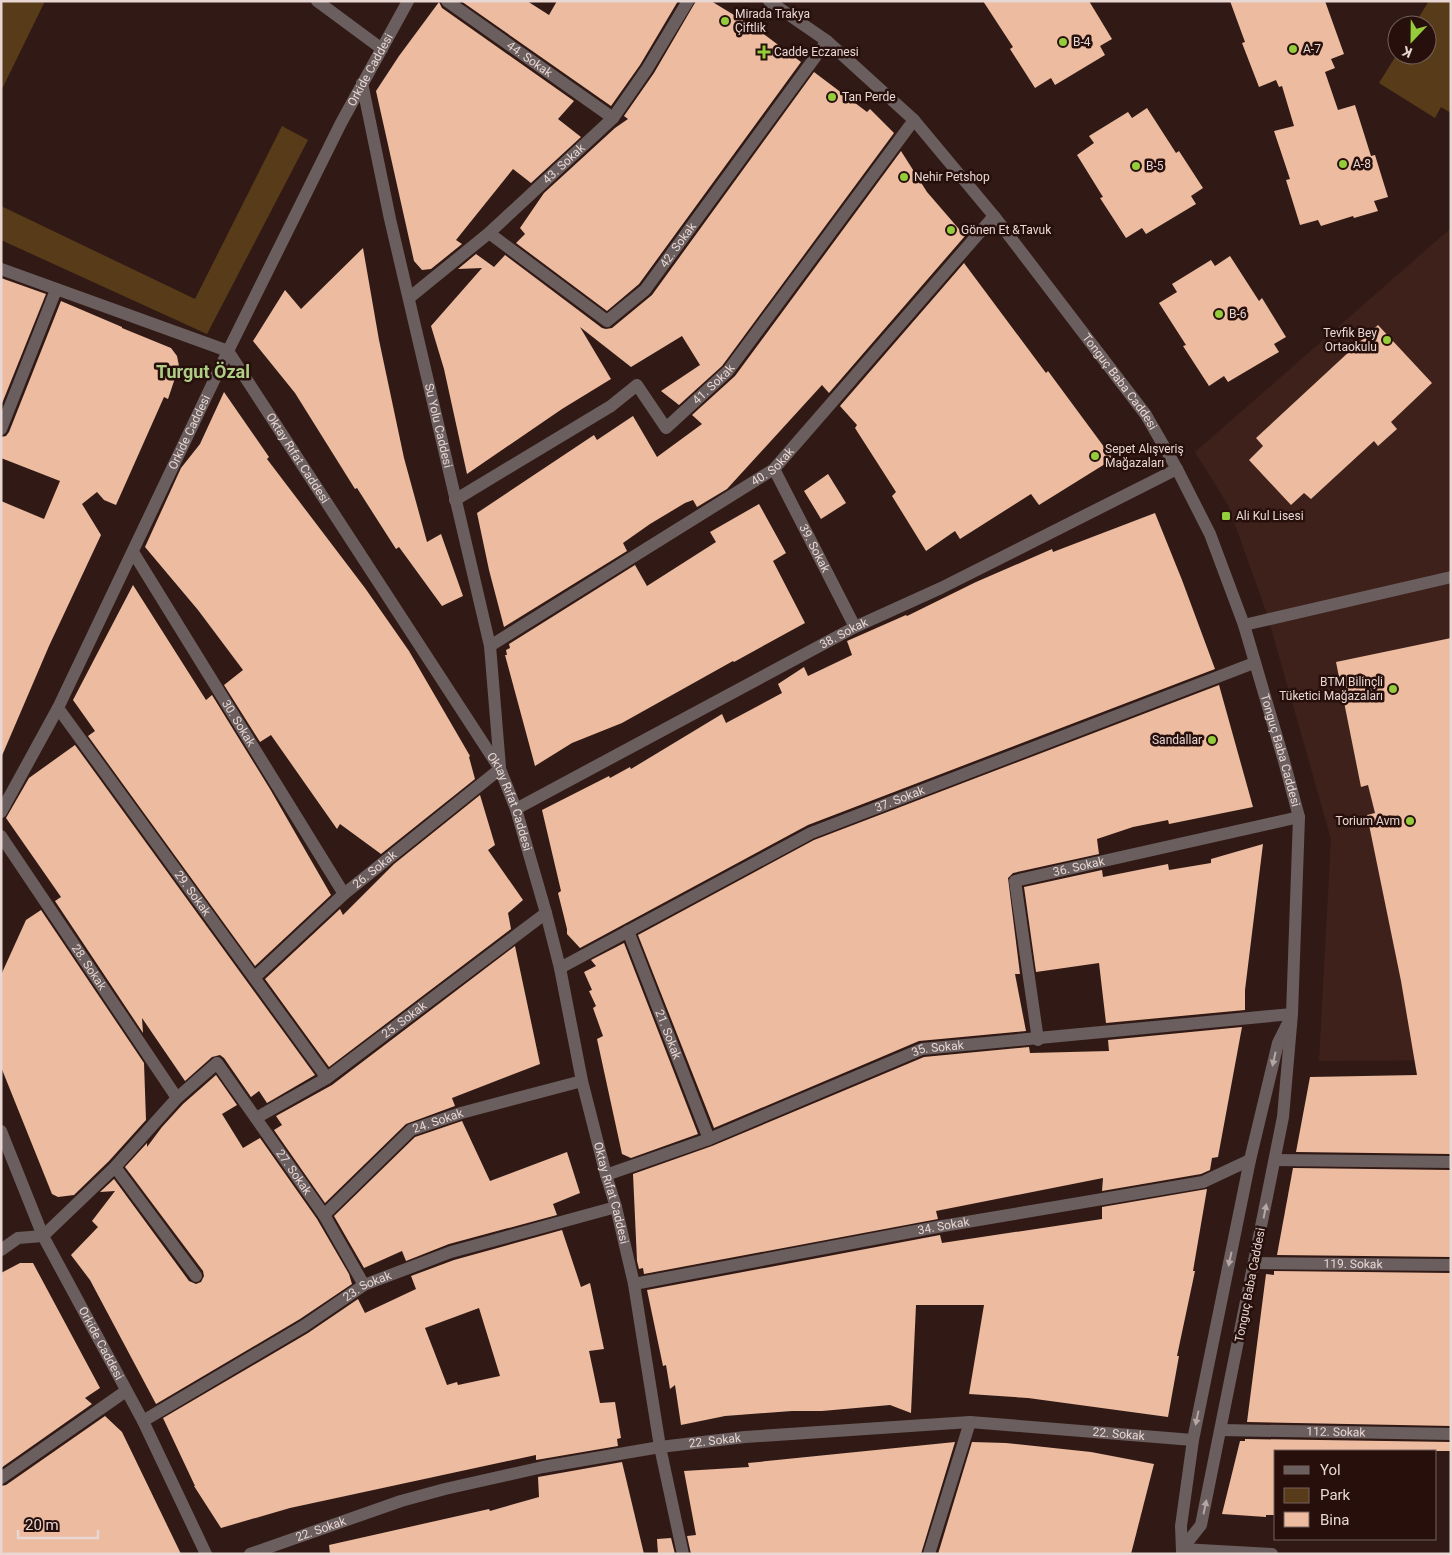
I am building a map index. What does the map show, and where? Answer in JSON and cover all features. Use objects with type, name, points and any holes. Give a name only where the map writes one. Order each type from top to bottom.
[{"type":"street","points":[[317,1],[382,49]]},
{"type":"street","name":"Orkide Caddesi","points":[[1,812],[58,708],[228,351],[362,83],[408,1]]},
{"type":"street","name":"44. Sokak","points":[[447,1],[613,118]]},
{"type":"street","name":"43. Sokak","points":[[409,298],[489,233],[613,118],[647,69],[688,1]]},
{"type":"street","name":"Tonguç Baba Caddesi","points":[[769,1],[827,41],[914,120],[994,216],[1146,415],[1177,469],[1210,534],[1244,625],[1299,817],[1292,1014],[1283,1117],[1201,1525],[1181,1551]]},
{"type":"street","name":"42. Sokak","points":[[489,233],[607,321],[645,290],[827,41]]},
{"type":"street","name":"Su Yolu Caddesi","points":[[362,83],[390,219],[490,646],[500,769]]},
{"type":"street","name":"41. Sokak","points":[[455,500],[612,406],[637,385],[666,428],[728,371],[914,120]]},
{"type":"street","name":"40. Sokak","points":[[490,646],[774,469],[994,216]]},
{"type":"street","points":[[1,269],[228,351]]},
{"type":"street","points":[[1,429],[56,290]]},
{"type":"street","name":"Oktay Rıfat Caddesi","points":[[228,351],[500,769],[516,809],[560,968],[582,1081],[606,1176],[616,1207],[634,1284],[660,1447],[683,1554]]},
{"type":"street","name":"39. Sokak","points":[[774,469],[855,626]]},
{"type":"street","name":"38. Sokak","points":[[516,809],[855,626],[941,588],[1177,469]]},
{"type":"street","name":"30. Sokak","points":[[133,552],[344,894]]},
{"type":"street","points":[[1244,625],[1451,577]]},
{"type":"street","name":"37. Sokak","points":[[560,968],[811,832],[1254,663]]},
{"type":"street","name":"29. Sokak","points":[[58,708],[327,1078]]},
{"type":"street","name":"26. Sokak","points":[[255,977],[344,894],[500,769]]},
{"type":"street","name":"36. Sokak","points":[[1038,1040],[1015,881],[1299,817]]},
{"type":"street","name":"28. Sokak","points":[[1,836],[177,1098]]},
{"type":"street","name":"25. Sokak","points":[[256,1118],[327,1078],[546,913]]},
{"type":"street","name":"21. Sokak","points":[[628,931],[709,1139]]},
{"type":"street","name":"Tonguç Baba Caddesi","points":[[1181,1551],[1181,1526],[1193,1440],[1250,1160],[1278,1043],[1292,1014]]},
{"type":"street","name":"35. Sokak","points":[[606,1176],[709,1139],[922,1049],[996,1041],[1038,1040],[1292,1014]]},
{"type":"street","name":"27. Sokak","points":[[177,1098],[217,1063],[324,1215],[364,1285]]},
{"type":"street","name":"24. Sokak","points":[[324,1215],[411,1130],[460,1113],[582,1081]]},
{"type":"street","points":[[1,1250],[18,1238],[43,1236],[115,1167],[177,1098]]},
{"type":"street","name":"Orkide Caddesi","points":[[1,1130],[43,1236],[143,1421],[206,1554]]},
{"type":"street","name":"34. Sokak","points":[[634,1284],[937,1227],[1203,1182],[1250,1160]]},
{"type":"street","points":[[1275,1160],[1451,1162]]},
{"type":"street","points":[[115,1167],[196,1276]]},
{"type":"street","name":"23. Sokak","points":[[143,1421],[304,1326],[364,1285],[451,1252],[616,1207]]},
{"type":"street","name":"119. Sokak","points":[[1255,1262],[1451,1265]]},
{"type":"street","points":[[1,1478],[126,1391]]},
{"type":"street","points":[[929,1554],[970,1422]]},
{"type":"street","name":"22. Sokak","points":[[250,1554],[401,1501],[445,1489],[543,1467],[660,1447],[745,1437],[970,1422],[1193,1440]]},
{"type":"street","name":"112. Sokak","points":[[1221,1430],[1451,1434]]},
{"type":"street","points":[[1181,1551],[1272,1554]]},
{"type":"shaded area","points":[[1451,228],[1451,1060],[1319,1061],[1331,839],[1267,614],[1228,505],[1195,452]]},
{"type":"green space","points":[[1,1],[45,1],[1,91]]},
{"type":"green space","points":[[1429,1],[1451,1],[1451,113],[1441,107],[1435,118],[1379,83],[1390,65],[1437,65],[1437,15],[1420,15]]},
{"type":"green space","points":[[282,126],[308,140],[207,334],[1,240],[1,206],[195,299]]},
{"type":"building","points":[[461,1],[527,1],[549,15],[557,1],[678,1],[640,65],[611,106]]},
{"type":"building","points":[[696,1],[711,1],[757,29],[801,62],[639,284],[607,311],[516,243],[525,234],[520,228],[544,193],[615,128],[628,119],[624,116],[654,73]]},
{"type":"building","name":"B-4","points":[[983,1],[1089,1],[1112,39],[1100,46],[1105,55],[1055,85],[1051,78],[1035,88],[1010,49],[1013,47]]},
{"type":"building","points":[[1230,1],[1325,1],[1344,54],[1331,59],[1335,68],[1325,72],[1338,110],[1355,105],[1371,156],[1375,155],[1388,197],[1374,201],[1378,211],[1354,218],[1353,216],[1321,226],[1318,220],[1300,225],[1286,180],[1290,179],[1274,131],[1294,126],[1282,86],[1279,87],[1276,80],[1259,87],[1242,43],[1245,42]]},
{"type":"building","points":[[439,2],[442,8],[574,101],[558,119],[581,137],[531,183],[513,169],[456,240],[462,244],[431,269],[422,270],[414,261],[376,91]]},
{"type":"building","points":[[814,72],[867,112],[870,109],[894,133],[722,366],[679,405],[661,391],[700,365],[682,336],[631,367],[580,327],[611,379],[562,409],[467,474],[444,369],[431,326],[482,268],[458,269],[476,254],[494,267],[505,255],[602,328],[612,328],[652,295]]},
{"type":"building","name":"B-5","points":[[1147,108],[1176,153],[1179,151],[1203,188],[1191,196],[1196,204],[1146,234],[1142,228],[1126,238],[1100,198],[1103,197],[1077,155],[1094,143],[1089,136],[1128,112],[1132,118]]},
{"type":"building","points":[[901,151],[927,192],[965,236],[829,393],[822,385],[727,489],[697,507],[693,500],[685,503],[650,524],[623,543],[627,551],[504,627],[477,513],[594,435],[597,440],[633,416],[657,457],[702,424],[692,415],[735,376]]},
{"type":"building","points":[[363,248],[379,340],[404,458],[427,542],[441,534],[463,596],[442,606],[399,547],[396,549],[357,488],[355,489],[295,393],[253,341],[285,290],[301,309]]},
{"type":"building","name":"B-6","points":[[1230,256],[1259,301],[1262,298],[1286,337],[1274,344],[1279,352],[1228,382],[1224,376],[1209,386],[1183,346],[1186,345],[1159,303],[1177,292],[1172,284],[1211,260],[1215,266]]},
{"type":"building","points":[[964,263],[1046,373],[1048,371],[1113,459],[1039,505],[1031,494],[960,539],[955,531],[926,551],[892,496],[896,492],[855,428],[857,425],[840,406]]},
{"type":"building","points":[[1,278],[46,294],[1,406]]},
{"type":"building","points":[[61,301],[171,348],[177,356],[179,366],[168,399],[164,397],[116,505],[104,500],[97,492],[82,504],[101,535],[49,646],[1,758],[1,501],[44,519],[60,481],[1,458],[1,437],[6,436],[9,432]]},
{"type":"building","points":[[1378,325],[1432,383],[1391,422],[1397,429],[1378,446],[1374,441],[1311,499],[1304,493],[1291,505],[1249,460],[1263,446],[1256,438]]},
{"type":"building","points":[[224,392],[269,457],[267,459],[365,588],[409,651],[470,756],[475,779],[381,854],[340,824],[337,829],[271,735],[260,742],[224,685],[243,670],[198,610],[145,547],[181,468],[200,444]]},
{"type":"building","points":[[828,474],[846,503],[821,519],[804,491]]},
{"type":"building","points":[[759,504],[786,553],[773,561],[805,623],[622,723],[572,743],[535,766],[505,655],[507,655],[506,650],[510,648],[509,644],[635,565],[647,586],[716,542],[710,532]]},
{"type":"building","points":[[1155,513],[1215,669],[808,825],[580,948],[567,934],[558,893],[561,891],[542,810],[609,776],[610,778],[630,767],[631,769],[722,714],[726,723],[782,693],[778,684],[804,667],[808,676],[852,655],[847,641],[907,616],[976,582],[1052,549],[1053,552]]},
{"type":"building","points":[[133,585],[206,700],[212,695],[270,789],[331,895],[255,966],[88,736],[95,731],[73,700]]},
{"type":"building","name":"Torium Avm","points":[[1451,638],[1451,1154],[1296,1152],[1310,1077],[1417,1075],[1401,981],[1367,815],[1375,813],[1368,785],[1361,787],[1336,662]]},
{"type":"building","points":[[1219,685],[1253,807],[1169,824],[1168,820],[1133,827],[1097,839],[1099,854],[1013,873],[1008,878],[1020,974],[1015,974],[1026,1031],[919,1041],[714,1128],[638,935],[814,840]]},
{"type":"building","points":[[75,745],[315,1075],[267,1103],[259,1091],[251,1097],[220,1055],[212,1057],[185,1081],[142,1018],[143,1033],[55,901],[61,897],[6,818],[29,778]]},
{"type":"building","points":[[480,795],[495,845],[488,850],[523,900],[508,913],[511,929],[329,1067],[265,979],[340,909],[343,915],[394,864]]},
{"type":"building","points":[[1263,844],[1245,990],[1245,1010],[1106,1023],[1099,963],[1036,972],[1024,887],[1102,870],[1103,877],[1168,864],[1169,870],[1211,863],[1211,859]]},
{"type":"building","points":[[41,910],[144,1063],[146,1120],[109,1161],[74,1195],[58,1197],[52,1194],[1,1067],[1,975],[26,920]]},
{"type":"building","points":[[624,943],[698,1134],[631,1158],[622,1154],[597,1039],[603,1036],[593,1008],[596,1006],[589,991],[592,990],[584,972],[596,966],[591,960]]},
{"type":"building","points":[[515,946],[540,1064],[452,1098],[455,1106],[406,1124],[325,1203],[274,1130],[282,1125],[276,1116],[332,1085]]},
{"type":"building","points":[[1242,1027],[1218,1157],[1212,1158],[1210,1170],[1201,1174],[1102,1191],[1103,1178],[936,1211],[938,1219],[644,1274],[643,1268],[639,1269],[633,1174],[712,1146],[924,1057],[1029,1047],[1030,1053],[1109,1051],[1108,1040]]},
{"type":"building","points":[[216,1075],[237,1105],[222,1114],[243,1148],[260,1138],[317,1219],[349,1274],[352,1284],[300,1319],[156,1404],[90,1280],[71,1255],[98,1227],[92,1221],[115,1191],[100,1192],[114,1179],[189,1281],[196,1284],[201,1282],[204,1276],[203,1271],[125,1167],[147,1143],[147,1147],[183,1104]]},
{"type":"building","points":[[462,1121],[490,1181],[567,1152],[580,1193],[553,1204],[557,1215],[449,1244],[406,1261],[402,1251],[364,1268],[334,1216],[415,1137]]},
{"type":"building","points":[[1293,1168],[1451,1170],[1451,1257],[1277,1255]]},
{"type":"building","points":[[1207,1189],[1193,1271],[1195,1271],[1177,1356],[1179,1356],[1168,1417],[1028,1398],[969,1394],[984,1305],[916,1305],[911,1413],[890,1405],[725,1416],[681,1425],[675,1385],[670,1389],[666,1365],[663,1366],[647,1290],[940,1235],[942,1243],[1102,1219],[1102,1207]]},
{"type":"building","points":[[562,1230],[581,1287],[590,1283],[604,1349],[589,1351],[600,1403],[615,1402],[621,1438],[617,1439],[618,1446],[536,1460],[536,1455],[290,1508],[221,1528],[194,1486],[163,1418],[308,1333],[358,1299],[365,1313],[416,1289],[411,1276],[454,1260]],"holes":[[[479,1308],[500,1376],[458,1385],[457,1382],[447,1385],[425,1328]]]},
{"type":"building","points":[[20,1263],[33,1263],[100,1388],[85,1398],[92,1404],[1,1468],[1,1273]]},
{"type":"building","points":[[1274,1271],[1451,1273],[1451,1426],[1247,1422],[1266,1274],[1274,1275]]},
{"type":"building","points":[[105,1416],[122,1432],[181,1554],[1,1554],[1,1486],[6,1485]]},
{"type":"building","points":[[1245,1439],[1451,1442],[1451,1451],[1274,1450],[1274,1515],[1266,1515],[1266,1517],[1222,1514],[1240,1441],[1245,1441]]},
{"type":"building","points":[[955,1442],[921,1554],[691,1554],[687,1536],[696,1535],[684,1471],[749,1467],[748,1463]]},
{"type":"building","points":[[972,1442],[1006,1443],[1091,1452],[1154,1464],[1131,1554],[938,1554]]},
{"type":"building","points":[[622,1462],[644,1554],[330,1554],[329,1545],[489,1509],[490,1511],[539,1497],[538,1477]]},
{"type":"building","points":[[671,1538],[675,1554],[658,1554],[657,1539]]},
{"type":"place","name":"Mirada Trakya Çiftlik","points":[[725,21]]},
{"type":"place","name":"B-4","points":[[1063,42]]},
{"type":"place","name":"A-7","points":[[1293,49]]},
{"type":"place","name":"Cadde Eczanesi","points":[[764,52]]},
{"type":"place","name":"Tan Perde","points":[[832,97]]},
{"type":"place","name":"A-8","points":[[1343,164]]},
{"type":"place","name":"B-5","points":[[1136,166]]},
{"type":"place","name":"Nehir Petshop","points":[[904,177]]},
{"type":"place","name":"Gönen Et &Tavuk","points":[[951,230]]},
{"type":"place","name":"B-6","points":[[1219,314]]},
{"type":"place","name":"Tevfik Bey Ortaokulu","points":[[1387,340]]},
{"type":"place","name":"Sepet Alışveriş Mağazaları","points":[[1095,456]]},
{"type":"place","name":"Ali Kul Lisesi","points":[[1226,516]]},
{"type":"place","name":"BTM Bilinçli Tüketici Mağazaları","points":[[1393,689]]},
{"type":"place","name":"Sandallar","points":[[1212,740]]},
{"type":"place","name":"Torium Avm","points":[[1410,821]]},
{"type":"district","name":"Turgut Özal","points":[[203,372]]}]
